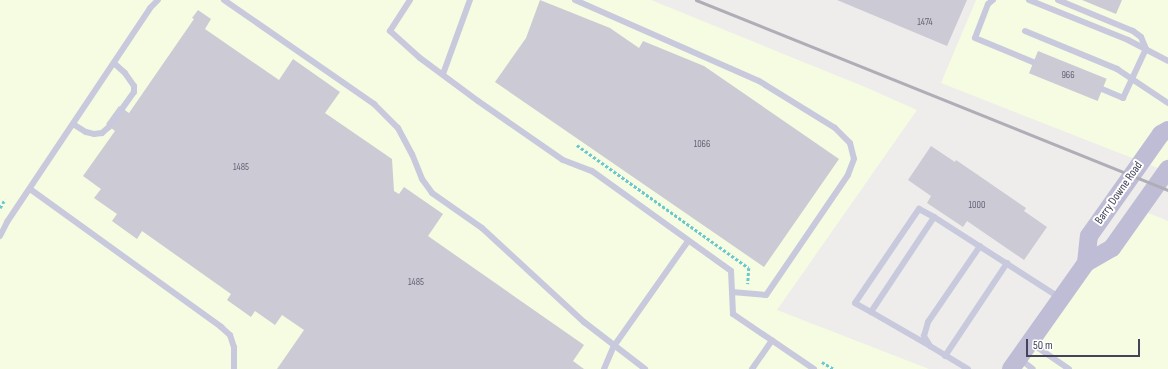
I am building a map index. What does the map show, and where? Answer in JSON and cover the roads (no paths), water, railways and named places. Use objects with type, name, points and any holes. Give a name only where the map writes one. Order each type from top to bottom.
[{"type":"main road","name":"Barry Downe Road","points":[[1086,263],[1089,236],[1161,134],[1168,130]]},
{"type":"main road","name":"Barry Downe Road","points":[[1015,363],[1086,263],[1112,248],[1168,169]]},
{"type":"lane","points":[[0,236],[150,8],[158,0]]},
{"type":"lane","points":[[224,0],[374,104],[398,128],[412,154],[422,179],[432,193],[482,228],[614,346],[645,369]]},
{"type":"lane","points":[[410,0],[390,31],[420,58],[553,154],[563,160],[592,171],[731,271],[733,314],[814,369]]},
{"type":"lane","points":[[443,74],[470,0]]},
{"type":"lane","points":[[574,0],[759,81],[835,128],[850,143],[854,158],[848,175],[766,295],[732,292]]},
{"type":"lane","points":[[993,0],[988,4],[975,38],[1033,62]]},
{"type":"lane","points":[[1029,0],[1128,40],[1168,61]]},
{"type":"lane","points":[[1058,0],[1133,31],[1141,37],[1146,49],[1123,98],[1102,89]]},
{"type":"lane","points":[[1025,31],[1117,69],[1168,103]]},
{"type":"lane","points":[[73,124],[86,132],[94,134],[102,133],[109,127],[134,92],[134,86],[125,73],[114,62]]},
{"type":"lane","points":[[30,189],[221,327],[230,335],[234,347],[234,369]]},
{"type":"lane","points":[[968,369],[855,303],[919,209],[1007,263],[1061,299]]},
{"type":"lane","points":[[871,312],[934,217]]},
{"type":"lane","points":[[604,369],[614,346],[688,241]]},
{"type":"lane","points":[[930,346],[924,336],[928,322],[980,246]]},
{"type":"lane","points":[[945,356],[1007,263]]},
{"type":"lane","points":[[752,369],[772,340]]},
{"type":"lane","points":[[1030,342],[1069,369]]},
{"type":"lane","points":[[1015,363],[1033,369]]},
{"type":"railway","points":[[696,0],[1168,190]]}]
